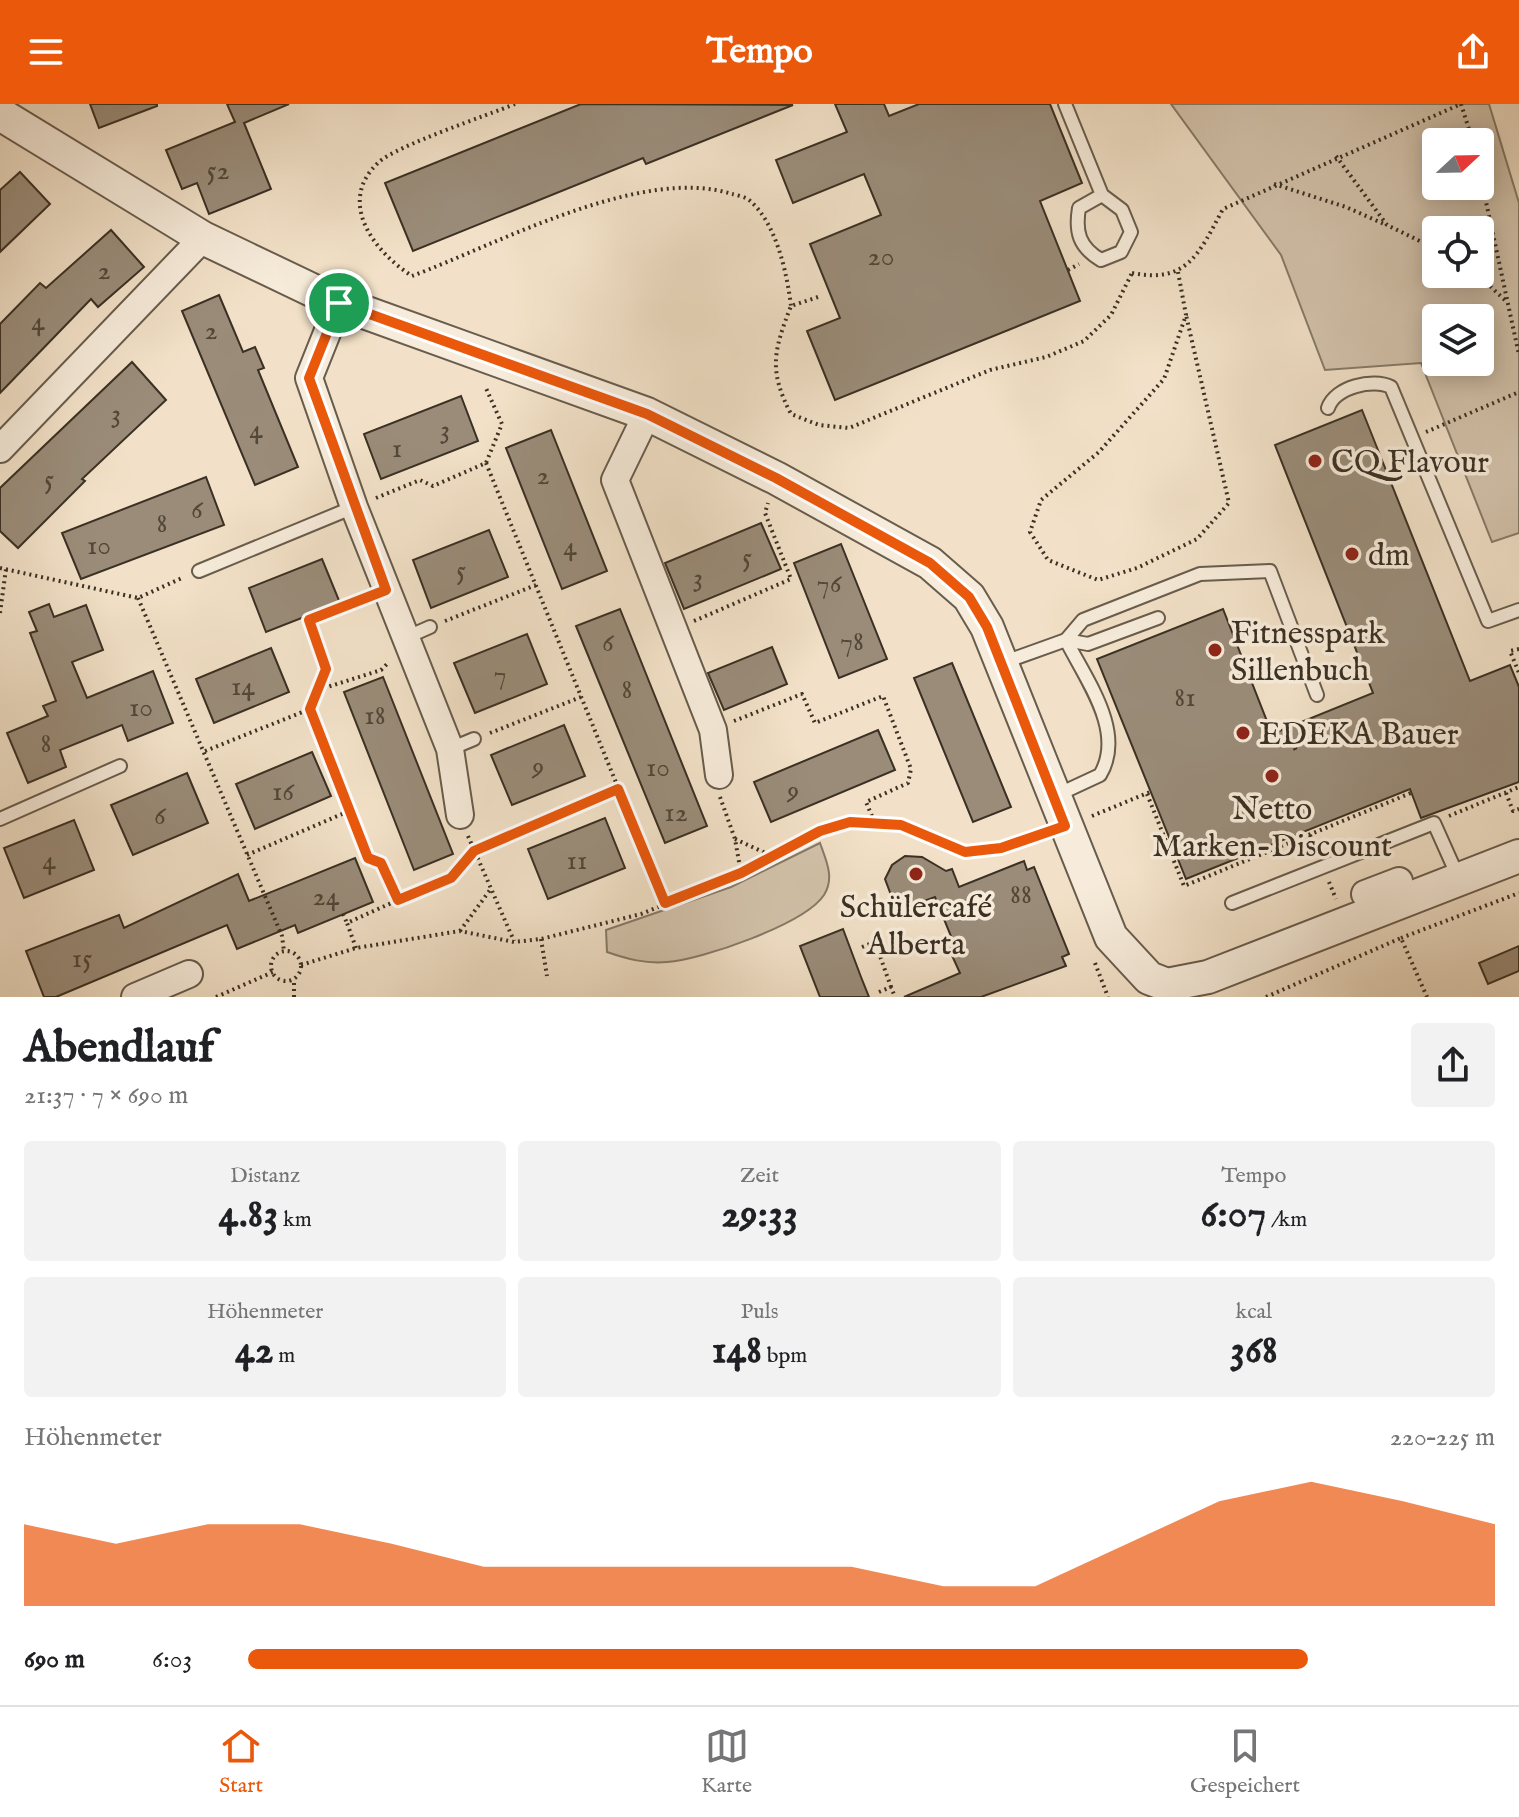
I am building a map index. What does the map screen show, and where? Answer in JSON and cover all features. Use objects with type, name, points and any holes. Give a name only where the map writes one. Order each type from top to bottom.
[{"type":"street","points":[[2,118],[203,238],[339,303],[647,414],[776,478],[930,563],[969,597],[987,627],[1111,937],[1165,991],[1356,928],[1459,879],[1518,857]]},
{"type":"street","points":[[0,449],[203,238]]},
{"type":"street","points":[[339,303],[309,378],[354,507],[407,642],[462,744],[460,815]]},
{"type":"street","points":[[647,414],[615,480],[713,730],[719,775]]},
{"type":"street","points":[[1365,894],[1399,881]]},
{"type":"street","points":[[1356,928],[1400,929]]},
{"type":"street","points":[[135,997],[162,992],[189,974]]},
{"type":"lane","points":[[1065,104],[1102,195],[1122,210],[1131,232],[1121,252],[1101,260],[1087,252],[1076,229],[1079,208],[1102,195]]},
{"type":"lane","points":[[1328,408],[1337,395],[1381,382],[1391,387],[1488,621],[1519,610]]},
{"type":"lane","points":[[199,571],[354,507]]},
{"type":"lane","points":[[1002,663],[1066,640],[1083,620],[1200,574],[1270,571],[1317,695]]},
{"type":"lane","points":[[1066,640],[1088,644],[1158,618]]},
{"type":"lane","points":[[407,642],[430,627]]},
{"type":"lane","points":[[1054,796],[1100,775],[1110,749],[1109,730],[1066,640]]},
{"type":"lane","points":[[0,819],[120,766]]},
{"type":"lane","points":[[1232,903],[1434,823],[1459,879]]},
{"type":"path","points":[[515,104],[382,159],[363,180],[361,212],[368,234],[390,262],[412,276],[580,209],[658,190],[710,187],[749,199],[773,234],[787,272],[791,306],[774,350],[778,388],[791,414],[819,425],[849,428],[990,370],[1046,357],[1084,341],[1111,315],[1132,273]]},
{"type":"path","points":[[1132,273],[1161,278],[1178,272],[1206,240],[1223,209],[1336,156],[1461,104],[1469,128]]},
{"type":"path","points":[[1336,156],[1387,225]]},
{"type":"path","points":[[1274,184],[1346,207],[1422,242]]},
{"type":"path","points":[[1486,200],[1519,355]]},
{"type":"path","points":[[1121,252],[1132,273]]},
{"type":"path","points":[[1178,272],[1229,503],[1197,539],[1137,568],[1098,580],[1048,560],[1030,532],[1041,500],[1099,452],[1164,379],[1186,315]]},
{"type":"path","points":[[1492,288],[1508,303]]},
{"type":"path","points":[[791,306],[818,297]]},
{"type":"path","points":[[354,507],[420,480],[433,486],[486,463],[502,424],[471,350]]},
{"type":"path","points":[[1414,437],[1519,392]]},
{"type":"path","points":[[486,463],[665,903]]},
{"type":"path","points":[[675,629],[791,579],[765,513],[776,478]]},
{"type":"path","points":[[0,613],[3,569],[138,598],[199,571]]},
{"type":"path","points":[[430,627],[536,585]]},
{"type":"path","points":[[386,590],[309,620],[326,669],[310,709],[368,858],[381,863],[398,900]]},
{"type":"path","points":[[138,598],[282,936],[284,951]]},
{"type":"path","points":[[318,690],[381,670],[407,642]]},
{"type":"path","points":[[1519,649],[1510,651],[1519,673]]},
{"type":"path","points":[[713,730],[802,694],[815,723],[883,696],[911,769],[908,783],[866,802],[874,821]]},
{"type":"path","points":[[462,744],[581,697]]},
{"type":"path","points":[[205,751],[310,709]]},
{"type":"path","points":[[1290,737],[1296,751]]},
{"type":"path","points":[[719,775],[720,802],[735,839],[741,873]]},
{"type":"path","points":[[1434,823],[1519,787]]},
{"type":"path","points":[[347,923],[451,878],[474,851],[618,789]]},
{"type":"path","points":[[1506,792],[1513,811],[1519,809]]},
{"type":"path","points":[[294,997],[294,979],[301,965],[356,948],[460,931],[514,942],[541,939],[641,914],[741,873],[820,831],[850,822],[874,821],[901,825],[965,852],[1001,848],[1149,793],[1184,886],[1411,793]]},
{"type":"path","points":[[247,855],[349,811]]},
{"type":"path","points":[[460,815],[514,942]]},
{"type":"path","points":[[735,839],[772,856]]},
{"type":"path","points":[[1323,867],[1356,928]]},
{"type":"path","points":[[460,931],[490,890]]},
{"type":"path","points":[[1266,997],[1400,929],[1519,893]]},
{"type":"path","points":[[343,914],[356,948]]},
{"type":"path","points":[[1400,929],[1427,997]]},
{"type":"path","points":[[541,939],[547,976]]},
{"type":"path","points":[[862,947],[875,942],[895,997]]},
{"type":"path","points":[[294,979],[278,979],[273,972],[273,959],[284,951],[292,952],[301,965]]},
{"type":"path","points":[[216,997],[273,972]]},
{"type":"path","points":[[879,992],[891,987]]},
{"type":"shaded area","points":[[1171,104],[1489,104],[1519,203],[1519,533],[1492,542],[1426,376],[1494,376],[1494,304],[1422,304],[1422,366],[1421,363],[1325,370],[1281,255]]},
{"type":"shaded area","points":[[820,843],[829,876],[824,895],[813,906],[775,928],[727,948],[683,960],[652,962],[607,952],[606,930],[731,887]]},
{"type":"building","points":[[90,104],[157,104],[157,106],[99,128]]},
{"type":"building","points":[[227,104],[289,104],[244,123],[271,189],[209,214],[197,183],[182,189],[166,150],[235,122]]},
{"type":"building","points":[[581,104],[793,105],[646,164],[643,158],[413,251],[385,183]]},
{"type":"building","points":[[835,104],[884,104],[889,116],[919,104],[1050,104],[1082,183],[1040,201],[1080,301],[835,400],[807,331],[840,318],[810,244],[881,215],[864,174],[793,203],[776,160],[847,132]]},
{"type":"building","points":[[20,172],[50,204],[0,252],[0,190]]},
{"type":"building","points":[[111,230],[144,267],[98,307],[91,299],[0,393],[0,324],[40,283],[46,288]]},
{"type":"building","points":[[219,295],[243,352],[255,347],[264,368],[258,370],[298,467],[255,485],[182,311]]},
{"type":"building","points":[[132,362],[166,400],[82,479],[85,481],[18,548],[0,531],[0,488]]},
{"type":"building","points":[[461,396],[478,441],[381,479],[364,434]]},
{"type":"building","points":[[1362,410],[1470,681],[1510,665],[1519,687],[1519,782],[1421,818],[1410,789],[1186,879],[1097,659],[1223,609],[1272,734],[1373,693],[1275,445]]},
{"type":"building","points":[[551,430],[607,571],[562,589],[506,448]]},
{"type":"building","points":[[206,477],[224,525],[81,579],[62,533]]},
{"type":"building","points":[[761,523],[781,569],[684,609],[665,563]]},
{"type":"building","points":[[489,530],[508,577],[431,608],[413,560]]},
{"type":"building","points":[[841,544],[887,659],[839,678],[794,563]]},
{"type":"building","points":[[322,559],[340,603],[266,632],[249,588]]},
{"type":"building","points":[[49,604],[54,617],[86,605],[103,650],[72,662],[87,698],[153,671],[173,723],[128,741],[122,725],[60,750],[66,767],[28,783],[7,733],[48,716],[43,706],[56,701],[30,633],[37,631],[29,612]]},
{"type":"building","points":[[620,609],[707,826],[665,843],[576,626]]},
{"type":"building","points":[[527,634],[547,684],[475,713],[454,663]]},
{"type":"building","points":[[772,647],[787,684],[724,710],[708,673]]},
{"type":"building","points":[[271,648],[289,692],[214,723],[196,679]]},
{"type":"building","points":[[952,663],[1011,807],[973,822],[914,678]]},
{"type":"building","points":[[383,677],[453,854],[414,870],[344,692]]},
{"type":"building","points":[[564,725],[585,776],[512,805],[491,755]]},
{"type":"building","points":[[878,730],[895,770],[771,822],[754,782]]},
{"type":"building","points":[[312,752],[331,796],[255,829],[236,784]]},
{"type":"building","points":[[187,773],[208,823],[133,855],[111,805]]},
{"type":"building","points":[[605,818],[625,868],[548,899],[528,849]]},
{"type":"building","points":[[74,820],[94,870],[24,898],[4,848]]},
{"type":"building","points":[[905,856],[922,857],[946,871],[952,869],[959,887],[1024,861],[1027,870],[1034,867],[1069,954],[1062,957],[1066,966],[981,997],[904,997],[960,973],[949,949],[955,946],[935,897],[897,911],[885,879],[892,865]]},
{"type":"building","points":[[355,858],[373,902],[298,933],[295,925],[237,949],[227,925],[56,997],[44,997],[26,951],[119,915],[124,928],[238,874],[249,901]]},
{"type":"building","points":[[843,929],[869,997],[820,997],[800,946]]},
{"type":"building","points":[[1519,946],[1519,971],[1488,984],[1479,963]]},
{"type":"place","name":"CQ Flavour","points":[[1315,461]]},
{"type":"place","name":"dm","points":[[1352,554]]},
{"type":"place","name":"Fitnesspark Sillenbuch","points":[[1215,650]]},
{"type":"place","name":"EDEKA Bauer","points":[[1243,733]]},
{"type":"place","name":"Netto Marken-Discount","points":[[1272,776]]},
{"type":"place","name":"Schülercafé Alberta","points":[[916,874]]},
{"type":"route","points":[[339,303],[647,414],[872,528],[930,563],[969,597],[987,627],[1065,826],[1001,848],[965,852],[948,848],[901,825],[874,821],[850,822],[820,831],[741,873],[665,903],[618,789],[474,851],[451,878],[398,900],[381,863],[368,858],[310,709],[326,669],[309,620],[386,590],[309,378],[339,303]]}]
